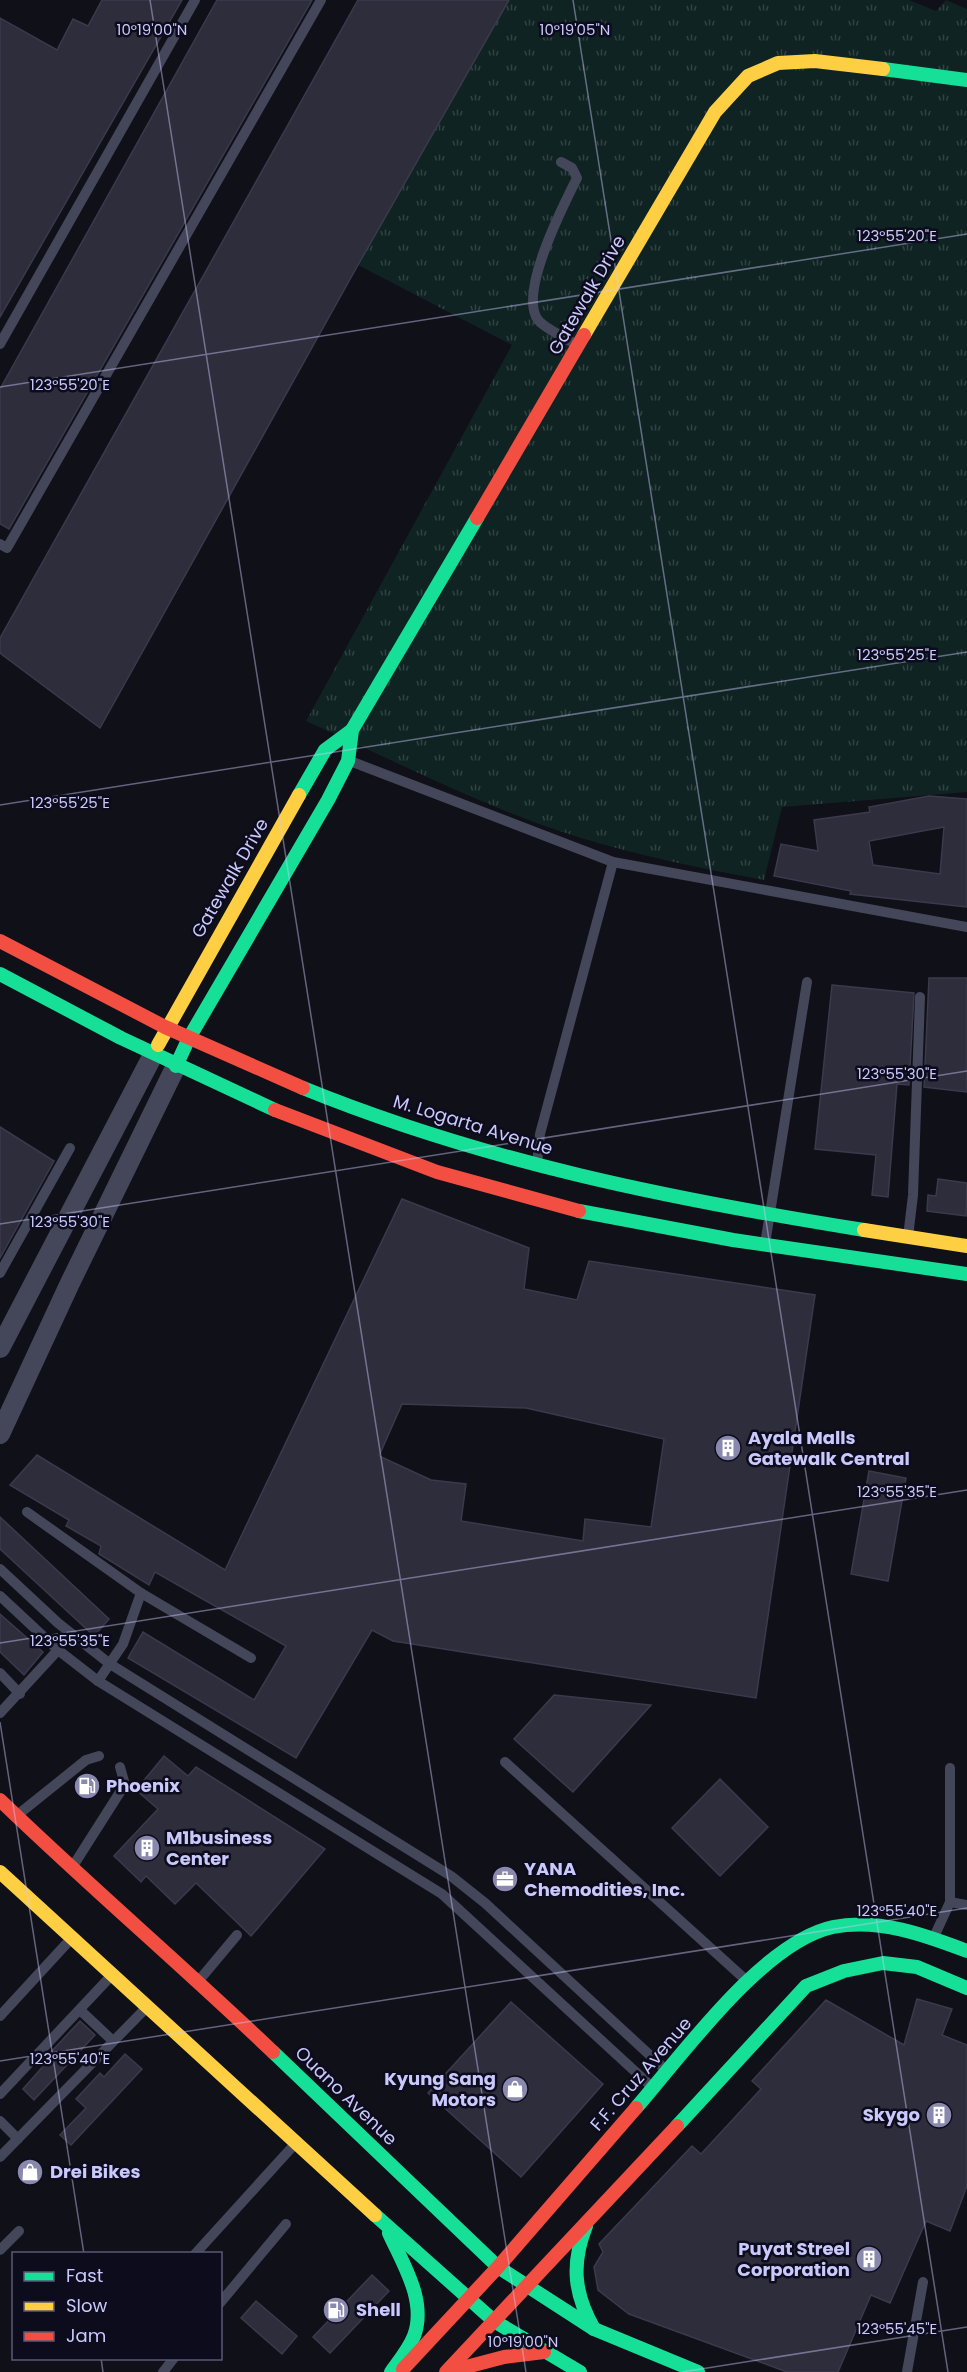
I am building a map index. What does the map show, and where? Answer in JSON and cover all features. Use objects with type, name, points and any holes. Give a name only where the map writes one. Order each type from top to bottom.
[{"type":"main road","name":"Gatewalk Drive","points":[[153,1055],[166,1027],[325,750],[352,730],[715,112],[748,76],[778,63],[815,61],[967,80]]},
{"type":"main road","name":"Gatewalk Drive","points":[[176,1066],[189,1038],[328,800],[348,761],[352,730]]},
{"type":"main road","name":"M. Logarta Avenue","points":[[0,941],[189,1038],[271,1074],[405,1126],[451,1159],[506,1192],[632,1222],[765,1245],[907,1251],[967,1246]]},
{"type":"main road","name":"M. Logarta Avenue","points":[[1,977],[176,1066],[391,1157],[537,1164],[642,1190],[770,1214],[907,1251],[967,1274]]},
{"type":"main road","name":"Ouano Avenue","points":[[0,1800],[71,1869],[199,1981],[498,2266],[594,2329],[698,2372]]},
{"type":"main road","points":[[0,1872],[468,2300],[494,2321],[544,2352],[560,2367],[580,2372]]},
{"type":"main road","name":"F.F. Cruz Avenue","points":[[401,2372],[468,2300],[747,1981],[792,1944],[831,1927],[877,1923],[934,1937],[967,1951]]},
{"type":"main road","points":[[447,2372],[526,2286],[586,2226],[806,1986],[838,1971],[871,1963],[910,1965],[967,1988]]},
{"type":"main road","points":[[387,2225],[416,2298],[418,2312],[414,2336],[391,2372]]},
{"type":"main road","points":[[586,2226],[577,2246],[573,2268],[575,2289],[582,2310],[594,2329]]},
{"type":"main road","points":[[447,2372],[493,2359],[544,2352]]},
{"type":"street","points":[[0,1348],[153,1055]]},
{"type":"street","points":[[0,1434],[70,1283],[176,1066]]},
{"type":"street","points":[[40,1269],[70,1283]]},
{"type":"lane","points":[[0,344],[195,0]]},
{"type":"lane","points":[[0,544],[7,548],[321,0]]},
{"type":"lane","points":[[561,162],[572,168],[577,178],[542,257],[534,283],[533,306],[538,320],[578,346]]},
{"type":"lane","points":[[325,750],[348,761],[613,862],[967,927]]},
{"type":"lane","points":[[537,1164],[540,1134],[613,862]]},
{"type":"lane","points":[[1,977],[17,950]]},
{"type":"lane","points":[[765,1245],[807,982]]},
{"type":"lane","points":[[907,1251],[913,1195],[920,997]]},
{"type":"lane","points":[[0,1273],[70,1148]]},
{"type":"lane","points":[[27,1512],[141,1593],[251,1658]]},
{"type":"lane","points":[[0,1569],[58,1623],[110,1664],[452,1876],[485,1903],[668,2071]]},
{"type":"lane","points":[[98,1681],[123,1644],[141,1593]]},
{"type":"lane","points":[[0,1596],[58,1650],[98,1681],[442,1894],[652,2087]]},
{"type":"lane","points":[[0,1713],[20,1694],[58,1650]]},
{"type":"lane","points":[[0,1673],[20,1694]]},
{"type":"lane","points":[[16,1816],[86,1760],[99,1756]]},
{"type":"lane","points":[[505,1762],[747,1981]]},
{"type":"lane","points":[[71,1869],[122,1789],[124,1781],[120,1767]]},
{"type":"lane","points":[[934,1937],[950,1902],[950,1768]]},
{"type":"lane","points":[[442,1894],[452,1876]]},
{"type":"lane","points":[[950,1902],[967,1905]]},
{"type":"lane","points":[[199,1981],[237,1935]]},
{"type":"lane","points":[[0,2016],[72,1938]]},
{"type":"lane","points":[[0,2094],[112,1975]]},
{"type":"lane","points":[[0,2157],[147,2007]]},
{"type":"lane","points":[[80,2010],[113,2041]]},
{"type":"lane","points":[[0,2121],[18,2139]]},
{"type":"lane","points":[[196,2252],[296,2143]]},
{"type":"lane","points":[[222,2301],[286,2224]]},
{"type":"lane","points":[[0,2250],[18,2231]]},
{"type":"lane","points":[[907,2372],[923,2282]]},
{"type":"lane","points":[[163,2372],[172,2360]]},
{"type":"green space","points":[[509,0],[909,0],[936,11],[946,0],[967,9],[967,792],[782,807],[764,880],[647,856],[543,825],[440,783],[306,721],[512,345],[358,265]]},
{"type":"building","points":[[102,0],[182,0],[0,317],[0,18],[57,50],[73,19],[88,26]]},
{"type":"building","points":[[217,0],[312,0],[9,529],[0,524],[0,389]]},
{"type":"building","points":[[358,0],[509,0],[358,265],[100,728],[0,653],[0,638]]},
{"type":"building","points":[[929,796],[967,799],[967,907],[850,894],[851,891],[774,876],[781,844],[818,851],[814,820],[870,812],[869,807]],"holes":[[[944,827],[940,874],[873,865],[869,841]]]},
{"type":"building","points":[[929,978],[967,978],[967,1092],[924,1087]]},
{"type":"building","points":[[832,985],[914,993],[909,1085],[897,1084],[888,1197],[872,1195],[876,1155],[815,1149]]},
{"type":"building","points":[[0,1127],[54,1161],[0,1258]]},
{"type":"building","points":[[938,1179],[967,1183],[966,1216],[927,1211],[928,1195],[936,1196]]},
{"type":"building","name":"Ayala Malls Gatewalk Central","points":[[402,1199],[529,1248],[524,1289],[577,1300],[589,1261],[815,1295],[756,1698],[393,1641],[372,1630],[296,1758],[128,1658],[143,1632],[254,1700],[286,1646],[155,1572],[149,1585],[99,1554],[101,1546],[66,1526],[69,1520],[10,1485],[37,1455],[225,1570]],"holes":[[[402,1404],[526,1408],[664,1439],[651,1527],[585,1519],[583,1541],[461,1521],[466,1484],[431,1480],[379,1456]]]},
{"type":"building","points":[[869,1471],[906,1478],[888,1581],[851,1574]]},
{"type":"building","points":[[0,1517],[109,1619],[94,1636],[0,1549]]},
{"type":"building","points":[[0,1614],[43,1652],[24,1675],[0,1652]]},
{"type":"building","points":[[554,1695],[651,1705],[573,1792],[514,1739]]},
{"type":"building","points":[[164,1756],[188,1776],[196,1767],[325,1849],[251,1936],[196,1883],[175,1904],[146,1876],[141,1882],[114,1856],[158,1809],[136,1790]]},
{"type":"building","points":[[720,1779],[768,1827],[720,1876],[672,1828]]},
{"type":"building","points":[[917,1999],[952,2009],[942,2035],[967,2045],[967,2186],[950,2231],[926,2221],[890,2303],[871,2295],[838,2372],[787,2372],[629,2314],[598,2290],[594,2267],[603,2252],[599,2244],[692,2146],[701,2154],[761,2089],[752,2081],[826,2000],[904,2045]]},
{"type":"building","name":"Kyung Sang Motors","points":[[511,2002],[603,2084],[521,2177],[428,2093]]},
{"type":"building","points":[[80,2021],[95,2035],[34,2100],[23,2089],[53,2055],[50,2053]]},
{"type":"building","points":[[125,2054],[142,2069],[71,2145],[60,2135],[86,2108],[76,2099],[100,2073],[104,2077]]},
{"type":"building","points":[[372,2275],[389,2291],[330,2353],[313,2337]]},
{"type":"building","points":[[256,2301],[297,2336],[282,2354],[241,2318]]},
{"type":"traffic: fast","points":[[883,69],[967,80]]},
{"type":"traffic: fast","points":[[176,1066],[189,1038],[328,800],[348,761],[352,730],[477,518]]},
{"type":"traffic: fast","points":[[299,795],[325,750],[352,730]]},
{"type":"traffic: fast","points":[[0,974],[121,1038],[275,1110]]},
{"type":"traffic: fast","points":[[303,1088],[440,1137],[579,1175],[720,1205],[864,1230]]},
{"type":"traffic: fast","points":[[579,1211],[733,1240],[967,1274]]},
{"type":"traffic: fast","points":[[636,2108],[726,2003],[779,1954],[806,1937],[833,1927],[885,1926],[935,1939],[967,1951]]},
{"type":"traffic: fast","points":[[677,2126],[806,1986],[844,1971],[883,1963],[917,1967],[967,1988]]},
{"type":"traffic: fast","points":[[273,2052],[498,2267],[594,2329],[698,2372]]},
{"type":"traffic: fast","points":[[375,2215],[494,2321],[580,2372]]},
{"type":"traffic: fast","points":[[586,2226],[578,2253],[577,2279],[582,2303],[594,2329]]},
{"type":"traffic: fast","points":[[389,2233],[412,2283],[418,2310],[414,2336],[391,2372]]},
{"type":"traffic: slow","points":[[584,335],[715,112],[748,76],[778,63],[815,61],[883,69]]},
{"type":"traffic: slow","points":[[158,1045],[299,795]]},
{"type":"traffic: slow","points":[[864,1230],[967,1246]]},
{"type":"traffic: slow","points":[[0,1872],[375,2215]]},
{"type":"traffic: jam","points":[[477,518],[584,335]]},
{"type":"traffic: jam","points":[[0,941],[165,1027],[303,1088]]},
{"type":"traffic: jam","points":[[275,1110],[437,1172],[579,1211]]},
{"type":"traffic: jam","points":[[0,1800],[273,2052]]},
{"type":"traffic: jam","points":[[403,2369],[498,2267],[636,2108]]},
{"type":"traffic: jam","points":[[446,2372],[677,2126]]},
{"type":"traffic: jam","points":[[447,2372],[504,2357],[544,2352]]},
{"type":"place","name":"Ayala Malls Gatewalk Central","points":[[728,1448]]},
{"type":"place","name":"Phoenix","points":[[87,1786]]},
{"type":"place","name":"M1business Center","points":[[147,1848]]},
{"type":"place","name":"YANA Chemodities, Inc.","points":[[505,1879]]},
{"type":"place","name":"Kyung Sang Motors","points":[[515,2089]]},
{"type":"place","name":"Skygo","points":[[939,2115]]},
{"type":"place","name":"Drei Bikes","points":[[30,2172]]},
{"type":"place","name":"Puyat Streel Corporation","points":[[869,2259]]},
{"type":"place","name":"Shell","points":[[336,2310]]}]
